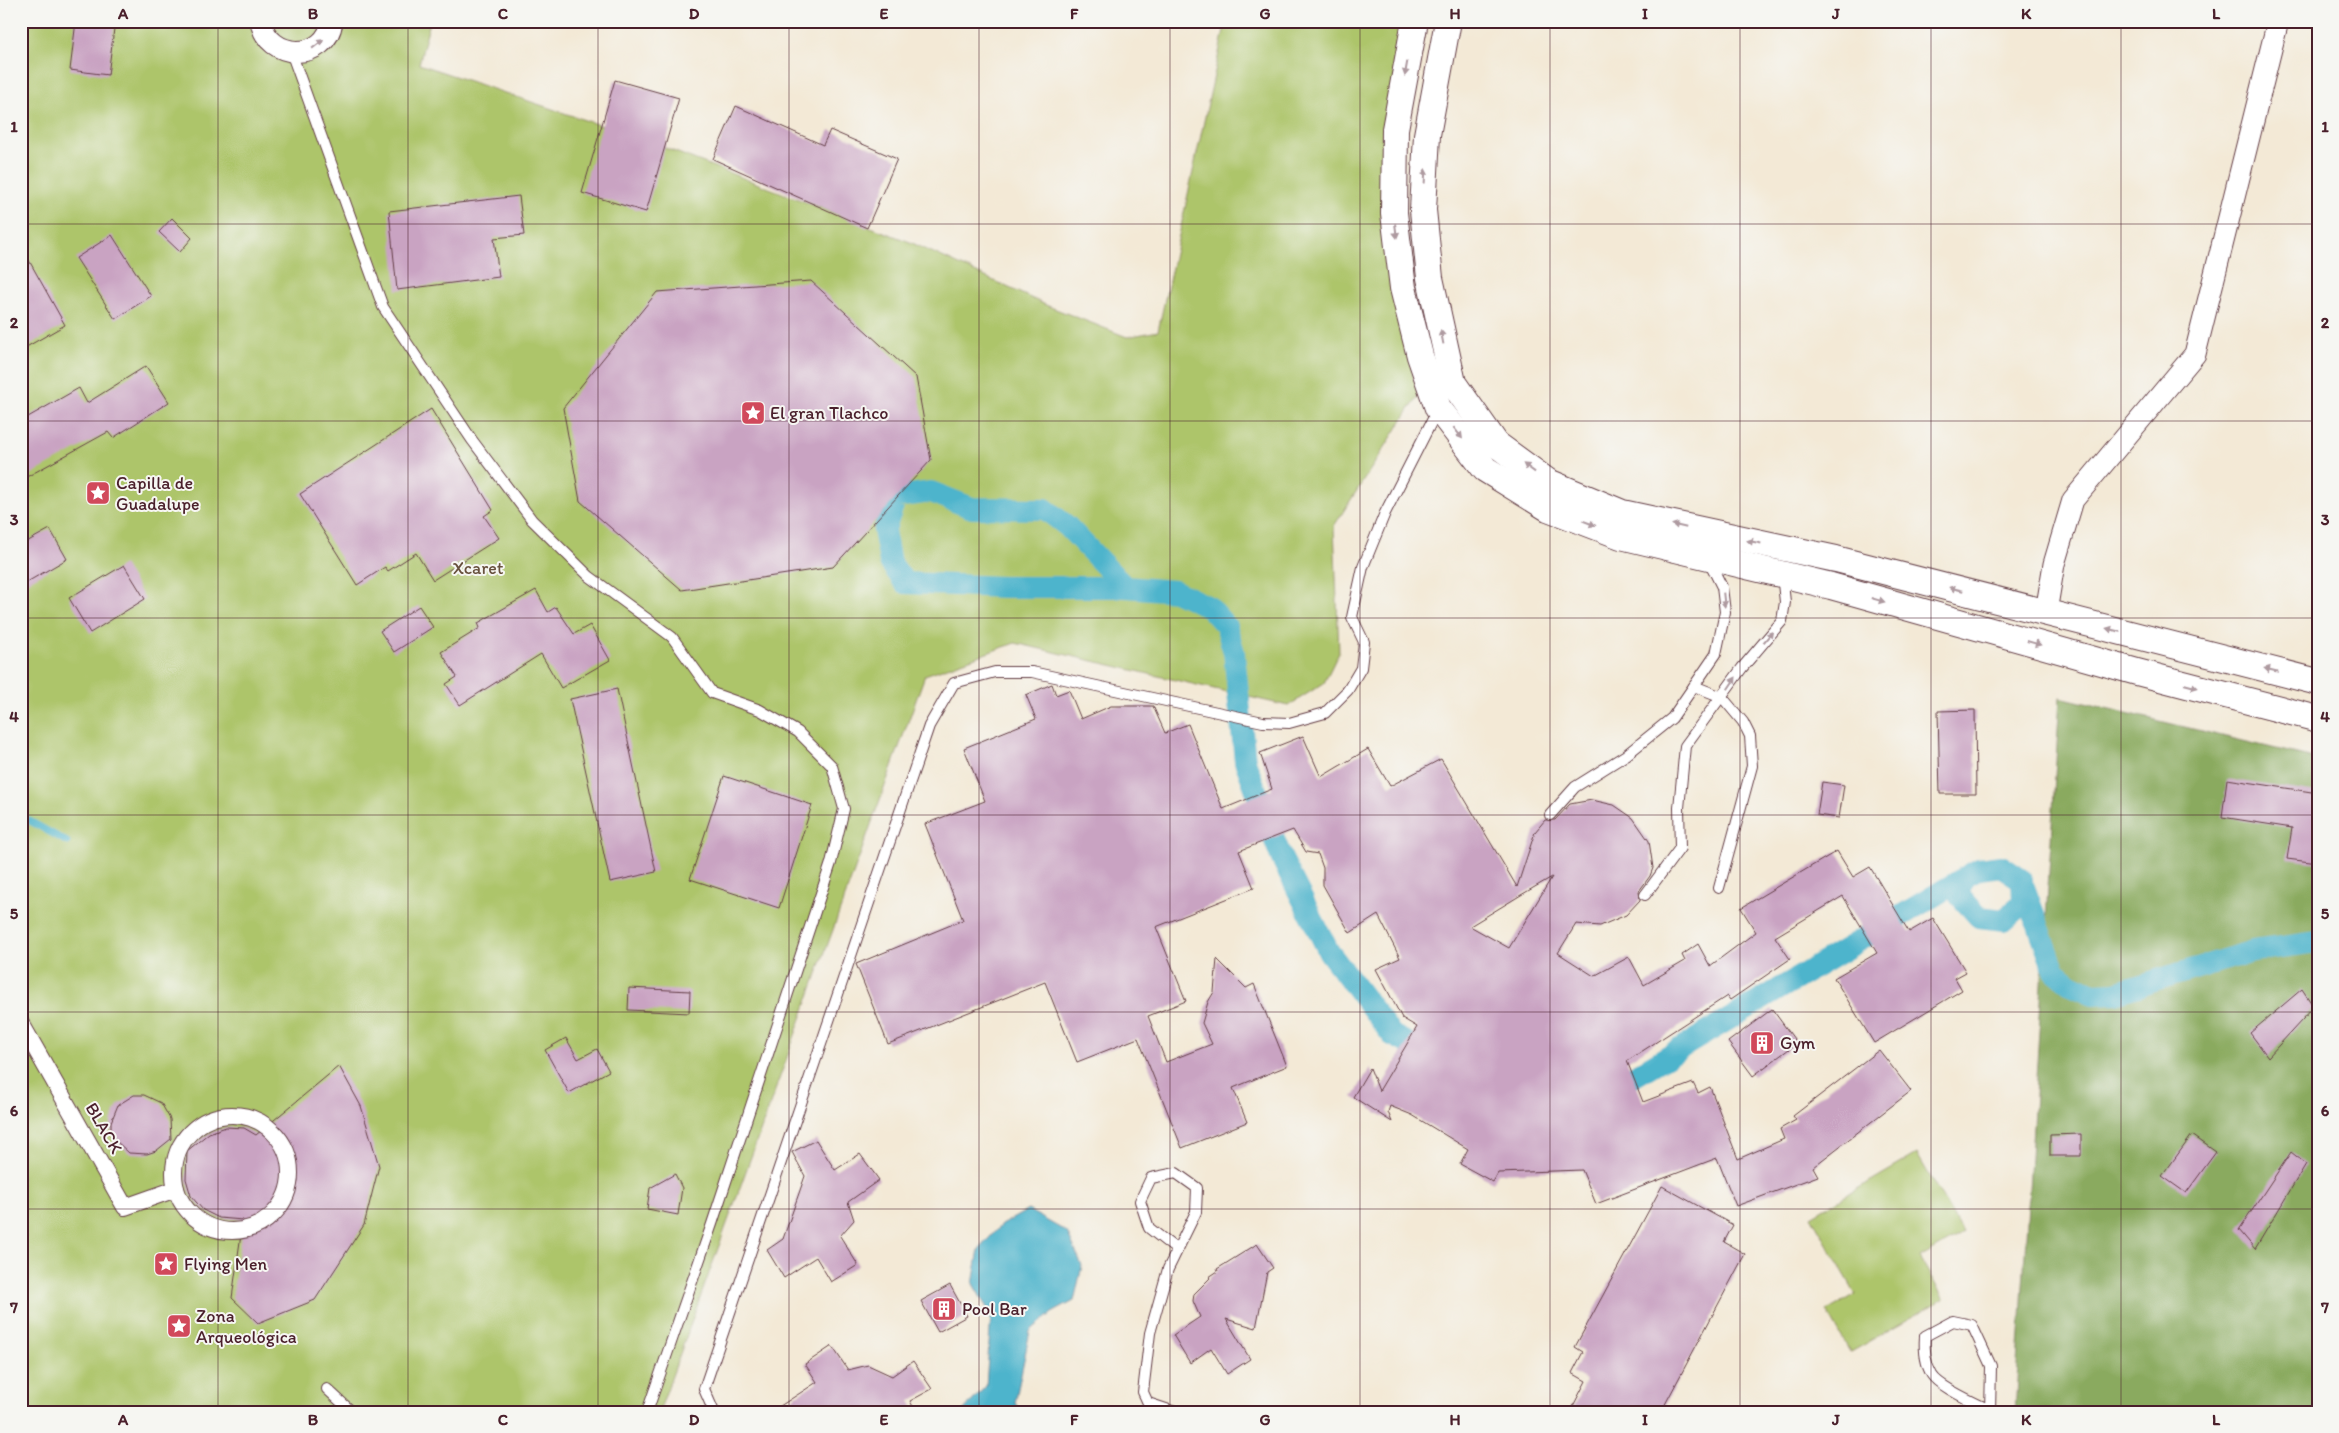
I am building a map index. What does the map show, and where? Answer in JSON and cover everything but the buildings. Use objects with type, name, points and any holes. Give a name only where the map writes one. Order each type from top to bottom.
[{"type":"street","points":[[261,21],[266,36],[272,44],[291,52],[302,52],[320,44],[327,36],[332,21]]},
{"type":"street","points":[[1415,21],[1395,129],[1394,213],[1403,288],[1420,356],[1446,396],[1485,469],[1548,508],[1621,536],[1706,556],[1785,562],[1836,558],[2318,682]]},
{"type":"street","points":[[1448,21],[1427,135],[1423,210],[1430,278],[1446,396],[1496,444],[1548,482],[1622,513],[2137,672],[2318,719]]},
{"type":"street","points":[[2046,612],[2054,564],[2073,500],[2195,354],[2278,21]]},
{"type":"street","name":"BLACK","points":[[21,1023],[125,1207],[176,1189]]},
{"type":"street","points":[[224,1114],[248,1116],[268,1127],[283,1144],[290,1166],[289,1189],[278,1210],[261,1225],[238,1232],[215,1230],[195,1220],[180,1202],[176,1189],[173,1180],[174,1157],[185,1136],[203,1121],[224,1114]]},
{"type":"lane","points":[[291,52],[383,307],[472,440],[532,520],[589,576],[672,637],[712,693],[760,710],[798,732],[832,766],[844,809],[831,862],[712,1224],[647,1412]]},
{"type":"lane","points":[[714,1412],[704,1389],[929,726],[954,683],[995,672],[1032,672],[1263,722],[1289,723],[1325,714],[1348,690],[1361,668],[1364,642],[1352,618],[1363,567],[1385,513],[1446,396]]},
{"type":"lane","points":[[1550,815],[1575,787],[1626,755],[1672,718],[1716,654],[1725,612],[1722,587],[1706,556]]},
{"type":"lane","points":[[1644,895],[1680,848],[1679,808],[1685,746],[1742,668],[1782,621],[1785,602],[1785,562]]},
{"type":"lane","points":[[1694,686],[1722,697],[1743,722],[1750,736],[1752,766],[1719,888]]},
{"type":"lane","points":[[1175,1412],[1148,1402],[1143,1392],[1150,1333],[1168,1269],[1196,1212],[1198,1188],[1176,1173],[1151,1178],[1140,1201],[1149,1228],[1177,1250]]},
{"type":"lane","points":[[1954,1321],[1972,1325],[1991,1366],[1990,1411],[1962,1397],[1932,1376],[1924,1352],[1925,1336],[1954,1321]]},
{"type":"lane","points":[[327,1388],[352,1412]]},
{"type":"green space","name":"Xcaret","points":[[21,21],[430,21],[419,64],[644,140],[910,242],[1048,306],[1127,337],[1158,331],[1226,21],[1411,21],[1389,125],[1409,356],[1418,396],[1334,526],[1339,652],[1324,683],[1288,706],[1015,643],[925,675],[659,1412],[21,1412]]},
{"type":"green space","points":[[2060,697],[2318,759],[2318,1412],[2015,1412]]},
{"type":"green space","points":[[1917,1154],[1963,1233],[1920,1258],[1944,1299],[1850,1352],[1827,1311],[1856,1294],[1811,1216]]},
{"type":"water","points":[[1028,1210],[1067,1232],[1082,1266],[1074,1301],[1052,1313],[1030,1331],[1015,1403],[1021,1412],[962,1412],[986,1386],[991,1315],[973,1284],[979,1249],[1001,1225]]},
{"type":"waterway","points":[[1125,587],[1067,526],[1045,509],[972,508],[931,492],[896,497],[884,531],[890,562],[905,583],[1003,587],[1125,587],[1175,591],[1209,607],[1226,626],[1234,652],[1245,761],[1281,857],[1329,952],[1392,1035],[1434,1057]]},
{"type":"waterway","points":[[21,816],[67,842]]},
{"type":"waterway","points":[[1608,1092],[1962,879],[1979,869],[2001,866],[2022,880],[2023,903],[2004,920],[1979,917],[1959,895],[1962,879]]},
{"type":"waterway","points":[[2024,887],[2055,971],[2071,984],[2093,994],[2115,993],[2253,951],[2318,942]]},
{"type":"place","name":"El gran Tlachco","points":[[753,413]]},
{"type":"place","name":"Capilla de Guadalupe","points":[[98,493]]},
{"type":"place","name":"Gym","points":[[1762,1043]]},
{"type":"place","name":"Flying Men","points":[[166,1264]]},
{"type":"place","name":"Pool Bar","points":[[944,1309]]},
{"type":"place","name":"Zona Arqueológica","points":[[179,1326]]}]
